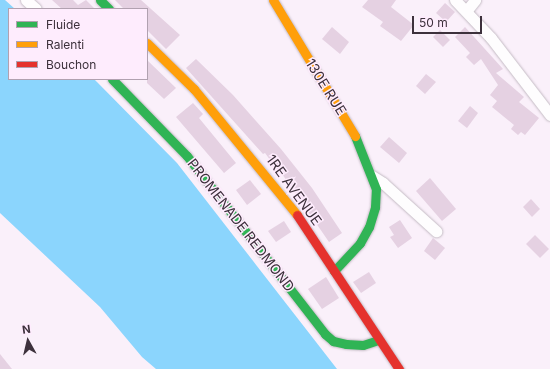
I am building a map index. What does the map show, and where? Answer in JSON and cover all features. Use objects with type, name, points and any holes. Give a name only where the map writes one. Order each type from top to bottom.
[{"type":"street","points":[[26,0],[35,8]]},
{"type":"street","points":[[100,0],[108,8]]},
{"type":"street","name":"130E RUE","points":[[273,0],[353,131],[376,188],[375,201],[369,227],[360,244],[334,271]]},
{"type":"street","points":[[455,0],[467,10],[550,115]]},
{"type":"street","points":[[467,10],[475,0]]},
{"type":"street","name":"1RE AVENUE","points":[[148,44],[194,89],[262,167],[291,205],[378,340],[399,369]]},
{"type":"street","name":"PROMENADE REDMOND","points":[[113,80],[187,156],[333,341],[346,344],[363,345],[378,340]]},
{"type":"street","points":[[372,176],[383,183],[436,231]]},
{"type":"water","points":[[0,0],[5,0],[14,8],[8,8],[8,80],[95,80],[177,163],[337,369],[156,369],[142,357],[100,307],[0,213]]},
{"type":"building","points":[[52,0],[73,0],[78,5],[86,0],[94,8],[61,8]]},
{"type":"building","points":[[115,0],[141,0],[180,35],[166,49],[148,31],[148,8],[123,8]]},
{"type":"building","points":[[368,0],[396,0],[391,7],[414,25],[401,41],[380,26],[383,22],[362,7]]},
{"type":"building","points":[[445,3],[455,12],[446,22],[436,13]]},
{"type":"building","points":[[332,27],[349,42],[340,54],[322,39]]},
{"type":"building","points":[[465,27],[503,69],[496,73],[524,97],[519,102],[539,118],[525,135],[521,132],[518,135],[511,129],[514,125],[492,107],[497,101],[490,95],[498,85],[481,59],[474,65],[466,57],[470,53],[455,37]]},
{"type":"building","points":[[440,30],[450,40],[443,47],[433,37]]},
{"type":"building","points":[[196,59],[233,95],[281,149],[312,188],[342,233],[329,242],[280,171],[279,172],[265,153],[263,154],[186,68]]},
{"type":"building","points":[[148,61],[176,88],[164,99],[147,83]]},
{"type":"building","points":[[426,74],[436,82],[425,94],[416,86]]},
{"type":"building","points":[[193,103],[203,114],[199,118],[236,163],[224,173],[176,117]]},
{"type":"building","points":[[470,106],[478,113],[467,128],[458,121]]},
{"type":"building","points":[[389,137],[407,153],[399,163],[380,147]]},
{"type":"building","points":[[430,178],[456,209],[442,221],[416,191]]},
{"type":"building","points":[[250,180],[261,194],[247,205],[236,190]]},
{"type":"building","points":[[531,199],[540,209],[532,217],[523,207]]},
{"type":"building","points":[[400,220],[412,238],[398,248],[390,237],[394,235],[389,227]]},
{"type":"building","points":[[284,221],[291,232],[276,242],[268,231]]},
{"type":"building","points":[[535,235],[549,249],[540,258],[526,244]]},
{"type":"building","points":[[433,238],[445,248],[435,260],[424,251]]},
{"type":"building","points":[[369,272],[376,283],[361,293],[353,282]]},
{"type":"building","points":[[326,277],[339,298],[322,309],[308,289]]},
{"type":"building","points":[[0,354],[12,369],[0,369]]},
{"type":"traffic: fast","points":[[100,0],[108,8]]},
{"type":"traffic: fast","points":[[113,80],[187,156],[325,334],[333,341],[346,344],[363,345],[378,340]]},
{"type":"traffic: fast","points":[[334,271],[360,243],[369,227],[375,207],[376,189],[355,136]]},
{"type":"traffic: slow","points":[[273,0],[355,136]]},
{"type":"traffic: slow","points":[[148,44],[194,89],[297,215]]},
{"type":"traffic: jam","points":[[297,215],[399,369]]}]
